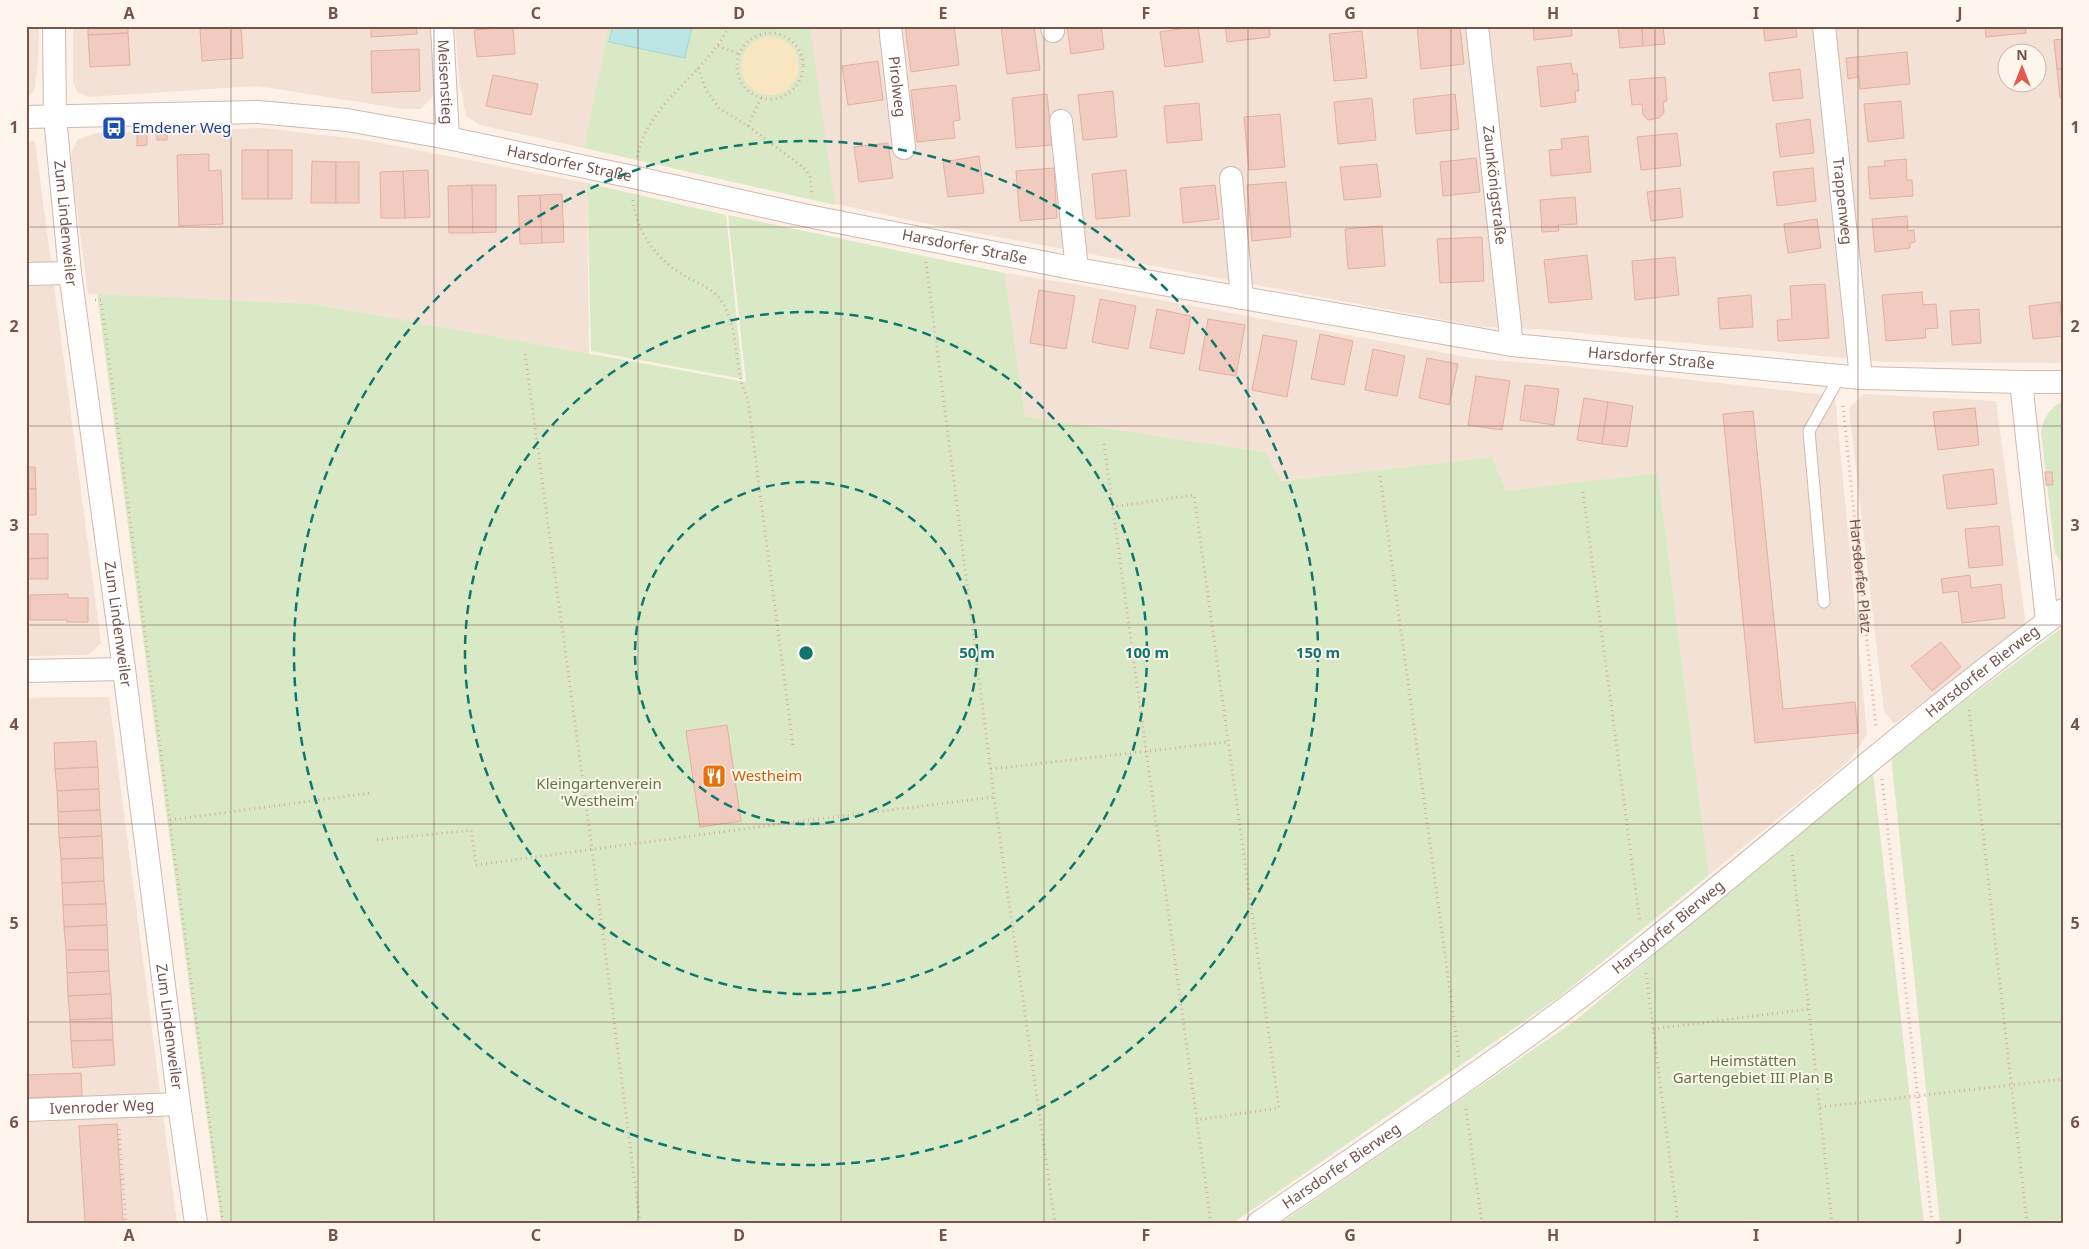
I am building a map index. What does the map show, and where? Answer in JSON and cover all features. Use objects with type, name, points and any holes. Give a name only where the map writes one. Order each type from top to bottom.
[{"type":"street","name":"Zum Lindenweiler","points":[[54,26],[55,117],[70,274],[124,669],[179,1104],[196,1223]]},
{"type":"street","name":"Meisenstieg","points":[[442,26],[448,138]]},
{"type":"street","name":"Pirolweg","points":[[890,26],[904,148]]},
{"type":"street","name":"Zaunkönigstraße","points":[[1477,26],[1512,345]]},
{"type":"street","name":"Trappenweg","points":[[1824,26],[1851,377]]},
{"type":"street","name":"Harsdorfer Straße","points":[[55,117],[213,112],[286,113],[355,121],[634,176],[808,216],[1076,269],[1512,345],[1851,377],[2063,382]]},
{"type":"street","points":[[26,117],[55,117]]},
{"type":"street","points":[[1061,122],[1076,269]]},
{"type":"street","points":[[1231,178],[1242,298]]},
{"type":"street","points":[[26,274],[70,274]]},
{"type":"street","points":[[2021,382],[2055,616]]},
{"type":"street","name":"Harsdorfer Bierweg","points":[[1258,1223],[1462,1083],[1567,1008],[1880,753],[2055,616]]},
{"type":"street","points":[[26,671],[124,669]]},
{"type":"street","name":"Ivenroder Weg","points":[[26,1110],[179,1104]]},
{"type":"lane","points":[[1824,602],[1808,432],[1851,377]]},
{"type":"path","points":[[729,26],[718,46],[647,126],[640,141],[634,176],[634,210],[638,223],[654,251],[673,268],[718,296],[725,306],[730,320],[741,382],[748,401],[793,746]]},
{"type":"path","points":[[768,33],[779,35],[789,39],[800,52],[802,73],[795,88],[782,97],[761,98],[751,94],[740,81],[736,70],[739,54],[748,41],[758,36],[768,33]]},
{"type":"path","points":[[718,46],[739,54]]},
{"type":"path","points":[[698,68],[706,90],[719,108],[748,126],[795,160],[807,172],[812,186],[808,216]]},
{"type":"path","points":[[748,126],[761,98]]},
{"type":"path","points":[[924,239],[994,797],[1055,1223]]},
{"type":"path","points":[[98,300],[101,300],[223,1223]]},
{"type":"path","points":[[525,354],[640,1223]]},
{"type":"path","name":"Harsdorfer Platz","points":[[1843,400],[1932,1223]]},
{"type":"path","points":[[1104,444],[1211,1223]]},
{"type":"path","points":[[1380,476],[1459,1058]]},
{"type":"path","points":[[1583,492],[1640,924]]},
{"type":"path","points":[[1112,507],[1194,495],[1279,1108],[1196,1120]]},
{"type":"path","points":[[1967,684],[2027,1223]]},
{"type":"path","points":[[991,769],[1228,742]]},
{"type":"path","points":[[170,820],[370,793]]},
{"type":"path","points":[[377,840],[471,830],[476,865],[994,797]]},
{"type":"path","points":[[1791,848],[1832,1223]]},
{"type":"path","points":[[1645,967],[1678,1223]]},
{"type":"path","points":[[1653,1029],[1809,1009]]},
{"type":"path","points":[[1820,1107],[2063,1079]]},
{"type":"path","points":[[1465,1100],[1482,1223]]},
{"type":"path","points":[[117,1107],[126,1223]]},
{"type":"shaded area","points":[[26,26],[39,26],[38,62],[34,91],[26,100]]},
{"type":"shaded area","points":[[73,26],[433,26],[433,96],[421,109],[404,109],[257,86],[89,97],[77,92],[73,82]]},
{"type":"shaded area","points":[[455,26],[2063,26],[2063,363],[1884,362],[1539,329],[1482,327],[923,223],[480,125],[466,116],[459,79]]},
{"type":"shaded area","points":[[264,128],[365,140],[587,183],[589,354],[314,304],[88,294],[71,164],[72,152],[77,140],[96,133]]},
{"type":"shaded area","points":[[26,141],[35,141],[52,269],[26,269]]},
{"type":"shaded area","points":[[1005,273],[1074,284],[1472,358],[1575,367],[1835,396],[1867,734],[1850,760],[1709,875],[1658,473],[1506,492],[1492,457],[1280,481],[1265,452],[1025,416]]},
{"type":"shaded area","points":[[26,285],[54,285],[101,643],[88,655],[26,656]]},
{"type":"shaded area","points":[[1864,394],[1996,401],[2026,626],[1894,724],[1884,711],[1849,408]]},
{"type":"shaded area","points":[[109,697],[177,1223],[26,1223],[26,698]]},
{"type":"green space","points":[[609,26],[810,26],[835,205],[584,148]]},
{"type":"green space","points":[[587,183],[726,215],[743,379],[591,351]]},
{"type":"green space","name":"Kleingartenverein 'Westheim'","points":[[728,215],[1005,273],[1025,416],[1265,452],[1281,481],[1492,457],[1506,491],[1658,473],[1709,875],[1559,997],[1233,1223],[221,1223],[97,294],[314,304],[746,382]]},
{"type":"green space","points":[[2063,401],[2063,565],[2055,553],[2041,432],[2043,422],[2048,414]]},
{"type":"green space","points":[[2063,627],[2063,1223],[1940,1223],[1891,756]]},
{"type":"green space","name":"Heimstätten Gartengebiet III Plan B","points":[[1873,772],[1924,1223],[1281,1223],[1576,1020]]},
{"type":"sand","points":[[770,37],[781,39],[794,50],[799,66],[797,77],[786,90],[770,95],[759,93],[746,82],[741,66],[743,55],[754,42]]},
{"type":"water","points":[[613,26],[692,26],[685,58],[609,42]]},
{"type":"building","points":[[88,26],[128,26],[128,33],[88,35]]},
{"type":"building","points":[[241,26],[243,58],[202,61],[200,29]]},
{"type":"building","points":[[371,26],[416,26],[417,34],[371,37]]},
{"type":"building","points":[[905,26],[954,26],[959,65],[911,72]]},
{"type":"building","points":[[1034,26],[1040,70],[1007,74],[1001,27]]},
{"type":"building","points":[[1067,26],[1101,26],[1104,49],[1071,54]]},
{"type":"building","points":[[1198,26],[1203,62],[1165,67],[1160,32]]},
{"type":"building","points":[[1225,26],[1269,26],[1270,37],[1227,42]]},
{"type":"building","points":[[1417,26],[1460,26],[1464,64],[1421,69]]},
{"type":"building","points":[[1533,26],[1571,26],[1572,36],[1534,40]]},
{"type":"building","points":[[1618,26],[1642,26],[1643,46],[1620,48]]},
{"type":"building","points":[[1642,26],[1663,26],[1665,44],[1643,46]]},
{"type":"building","points":[[1763,26],[1796,26],[1797,37],[1765,41]]},
{"type":"building","points":[[1985,26],[2025,26],[2026,33],[1986,37]]},
{"type":"building","points":[[513,27],[515,54],[477,57],[474,30]]},
{"type":"building","points":[[1362,31],[1367,78],[1334,81],[1329,34]]},
{"type":"building","points":[[128,33],[130,65],[90,67],[88,35]]},
{"type":"building","points":[[2063,39],[2063,69],[2057,69],[2054,40]]},
{"type":"building","points":[[419,49],[420,91],[372,93],[371,51]]},
{"type":"building","points":[[1907,52],[1910,84],[1860,89],[1859,77],[1848,79],[1846,58]]},
{"type":"building","points":[[878,61],[883,100],[848,105],[842,66]]},
{"type":"building","points":[[1571,63],[1573,74],[1577,73],[1579,91],[1575,91],[1576,102],[1541,107],[1537,67]]},
{"type":"building","points":[[1800,69],[1803,98],[1773,101],[1769,73]]},
{"type":"building","points":[[2057,69],[2063,69],[2063,97],[2060,98]]},
{"type":"building","points":[[493,75],[538,84],[531,115],[486,106]]},
{"type":"building","points":[[1665,77],[1667,101],[1663,102],[1664,113],[1659,118],[1648,120],[1643,115],[1642,104],[1632,105],[1629,80]]},
{"type":"building","points":[[956,85],[960,120],[953,121],[955,138],[917,142],[911,90]]},
{"type":"building","points":[[1113,91],[1117,137],[1083,140],[1078,95]]},
{"type":"building","points":[[1047,94],[1052,145],[1016,148],[1012,98]]},
{"type":"building","points":[[1455,94],[1459,129],[1416,134],[1413,99]]},
{"type":"building","points":[[1372,98],[1376,140],[1338,144],[1334,102]]},
{"type":"building","points":[[1901,101],[1904,138],[1868,142],[1864,104]]},
{"type":"building","points":[[1199,103],[1202,140],[1167,143],[1164,106]]},
{"type":"building","points":[[1280,114],[1285,167],[1249,170],[1244,117]]},
{"type":"building","points":[[1810,119],[1814,153],[1780,157],[1776,124]]},
{"type":"building","points":[[1677,133],[1681,166],[1641,170],[1637,137]]},
{"type":"building","points":[[137,134],[147,134],[147,145],[137,146]]},
{"type":"building","points":[[157,134],[167,134],[167,140],[157,140]]},
{"type":"building","points":[[1588,136],[1591,172],[1551,176],[1549,150],[1562,149],[1561,139]]},
{"type":"building","points":[[888,143],[893,178],[859,182],[854,147]]},
{"type":"building","points":[[242,150],[268,150],[268,199],[242,199]]},
{"type":"building","points":[[268,150],[292,150],[292,199],[268,199]]},
{"type":"building","points":[[209,154],[209,171],[221,170],[223,224],[179,226],[177,155]]},
{"type":"building","points":[[979,156],[984,193],[948,197],[943,162]]},
{"type":"building","points":[[1476,158],[1480,192],[1443,196],[1440,162]]},
{"type":"building","points":[[1906,159],[1907,180],[1912,180],[1913,196],[1870,199],[1868,167],[1885,166],[1884,161]]},
{"type":"building","points":[[312,161],[336,162],[336,203],[311,203]]},
{"type":"building","points":[[336,162],[359,162],[359,203],[336,203]]},
{"type":"building","points":[[1377,164],[1381,197],[1344,200],[1340,167]]},
{"type":"building","points":[[1054,168],[1057,218],[1020,221],[1016,171]]},
{"type":"building","points":[[1813,168],[1816,201],[1777,206],[1773,172]]},
{"type":"building","points":[[428,170],[430,217],[405,218],[403,171]]},
{"type":"building","points":[[1126,170],[1130,216],[1096,219],[1092,174]]},
{"type":"building","points":[[403,171],[405,218],[381,218],[380,172]]},
{"type":"building","points":[[1286,182],[1291,237],[1252,241],[1247,185]]},
{"type":"building","points":[[472,185],[473,233],[449,233],[448,186]]},
{"type":"building","points":[[472,185],[496,185],[496,232],[473,233]]},
{"type":"building","points":[[1215,185],[1219,219],[1183,223],[1180,188]]},
{"type":"building","points":[[1680,188],[1683,217],[1651,221],[1647,192]]},
{"type":"building","points":[[562,194],[564,242],[542,243],[540,195]]},
{"type":"building","points":[[540,195],[542,243],[520,244],[518,196]]},
{"type":"building","points":[[1575,197],[1577,224],[1558,225],[1559,231],[1542,232],[1540,200]]},
{"type":"building","points":[[1907,216],[1908,231],[1914,230],[1915,242],[1910,243],[1910,248],[1875,252],[1872,219]]},
{"type":"building","points":[[1817,219],[1821,248],[1788,253],[1784,224]]},
{"type":"building","points":[[1382,226],[1385,266],[1348,269],[1345,229]]},
{"type":"building","points":[[1482,237],[1484,281],[1440,283],[1437,239]]},
{"type":"building","points":[[1587,255],[1592,299],[1549,303],[1544,260]]},
{"type":"building","points":[[1675,257],[1679,295],[1635,300],[1632,261]]},
{"type":"building","points":[[1825,284],[1829,338],[1778,341],[1777,320],[1792,319],[1790,286]]},
{"type":"building","points":[[1039,290],[1075,296],[1066,349],[1030,343]]},
{"type":"building","points":[[1922,292],[1923,305],[1936,304],[1938,328],[1925,329],[1926,338],[1886,341],[1882,295]]},
{"type":"building","points":[[1751,295],[1753,327],[1720,329],[1718,298]]},
{"type":"building","points":[[1100,299],[1136,306],[1128,349],[1092,342]]},
{"type":"building","points":[[2060,302],[2063,336],[2033,339],[2029,306]]},
{"type":"building","points":[[1157,309],[1191,316],[1184,354],[1150,348]]},
{"type":"building","points":[[1979,309],[1981,343],[1952,345],[1950,311]]},
{"type":"building","points":[[1208,319],[1245,325],[1236,376],[1199,370]]},
{"type":"building","points":[[1320,334],[1353,341],[1344,385],[1311,379]]},
{"type":"building","points":[[1263,335],[1297,341],[1287,397],[1252,390]]},
{"type":"building","points":[[1373,349],[1405,356],[1397,396],[1365,390]]},
{"type":"building","points":[[1427,358],[1458,364],[1449,405],[1419,398]]},
{"type":"building","points":[[1476,376],[1510,381],[1502,430],[1468,425]]},
{"type":"building","points":[[1525,385],[1559,389],[1554,425],[1520,420]]},
{"type":"building","points":[[1584,398],[1608,402],[1602,444],[1577,440]]},
{"type":"building","points":[[1608,402],[1633,406],[1627,447],[1602,444]]},
{"type":"building","points":[[1975,408],[1979,445],[1938,450],[1933,412]]},
{"type":"building","points":[[1753,411],[1783,709],[1855,702],[1858,733],[1755,743],[1723,414]]},
{"type":"building","points":[[26,467],[35,467],[36,489],[26,489]]},
{"type":"building","points":[[1993,469],[1997,504],[1947,509],[1943,475]]},
{"type":"building","points":[[2045,472],[2052,472],[2053,485],[2046,485]]},
{"type":"building","points":[[26,489],[36,489],[36,515],[26,515]]},
{"type":"building","points":[[1999,526],[2003,565],[1969,568],[1965,529]]},
{"type":"building","points":[[26,534],[48,534],[48,558],[26,559]]},
{"type":"building","points":[[48,558],[48,579],[26,579],[26,559]]},
{"type":"building","points":[[1970,575],[1971,588],[2001,584],[2005,618],[1962,623],[1958,591],[1943,593],[1941,579]]},
{"type":"building","points":[[68,594],[68,598],[88,598],[88,622],[30,620],[30,595]]},
{"type":"building","points":[[1941,642],[1961,667],[1932,691],[1911,666]]},
{"type":"building","name":"Westheim","points":[[727,725],[741,821],[700,827],[686,731]]},
{"type":"building","points":[[96,741],[98,767],[55,769],[54,743]]},
{"type":"building","points":[[98,767],[99,789],[57,791],[55,769]]},
{"type":"building","points":[[99,789],[100,810],[58,812],[57,791]]},
{"type":"building","points":[[100,810],[102,836],[59,838],[58,812]]},
{"type":"building","points":[[102,836],[103,858],[61,859],[59,838]]},
{"type":"building","points":[[103,858],[104,881],[62,883],[61,859]]},
{"type":"building","points":[[104,881],[106,904],[63,905],[62,883]]},
{"type":"building","points":[[106,904],[107,925],[64,927],[63,905]]},
{"type":"building","points":[[107,925],[108,950],[66,950],[64,927]]},
{"type":"building","points":[[66,950],[108,950],[109,971],[67,973]]},
{"type":"building","points":[[109,971],[111,994],[68,996],[67,973]]},
{"type":"building","points":[[111,994],[112,1018],[70,1020],[68,996]]},
{"type":"building","points":[[112,1018],[113,1040],[71,1041],[70,1020]]},
{"type":"building","points":[[113,1040],[115,1065],[73,1068],[71,1041]]},
{"type":"building","points":[[81,1073],[82,1096],[26,1098],[26,1075]]},
{"type":"building","points":[[117,1124],[123,1223],[85,1223],[79,1126]]},
{"type":"place","name":"Emdener Weg","points":[[114,128]]},
{"type":"place","name":"Westheim","points":[[714,776]]}]
